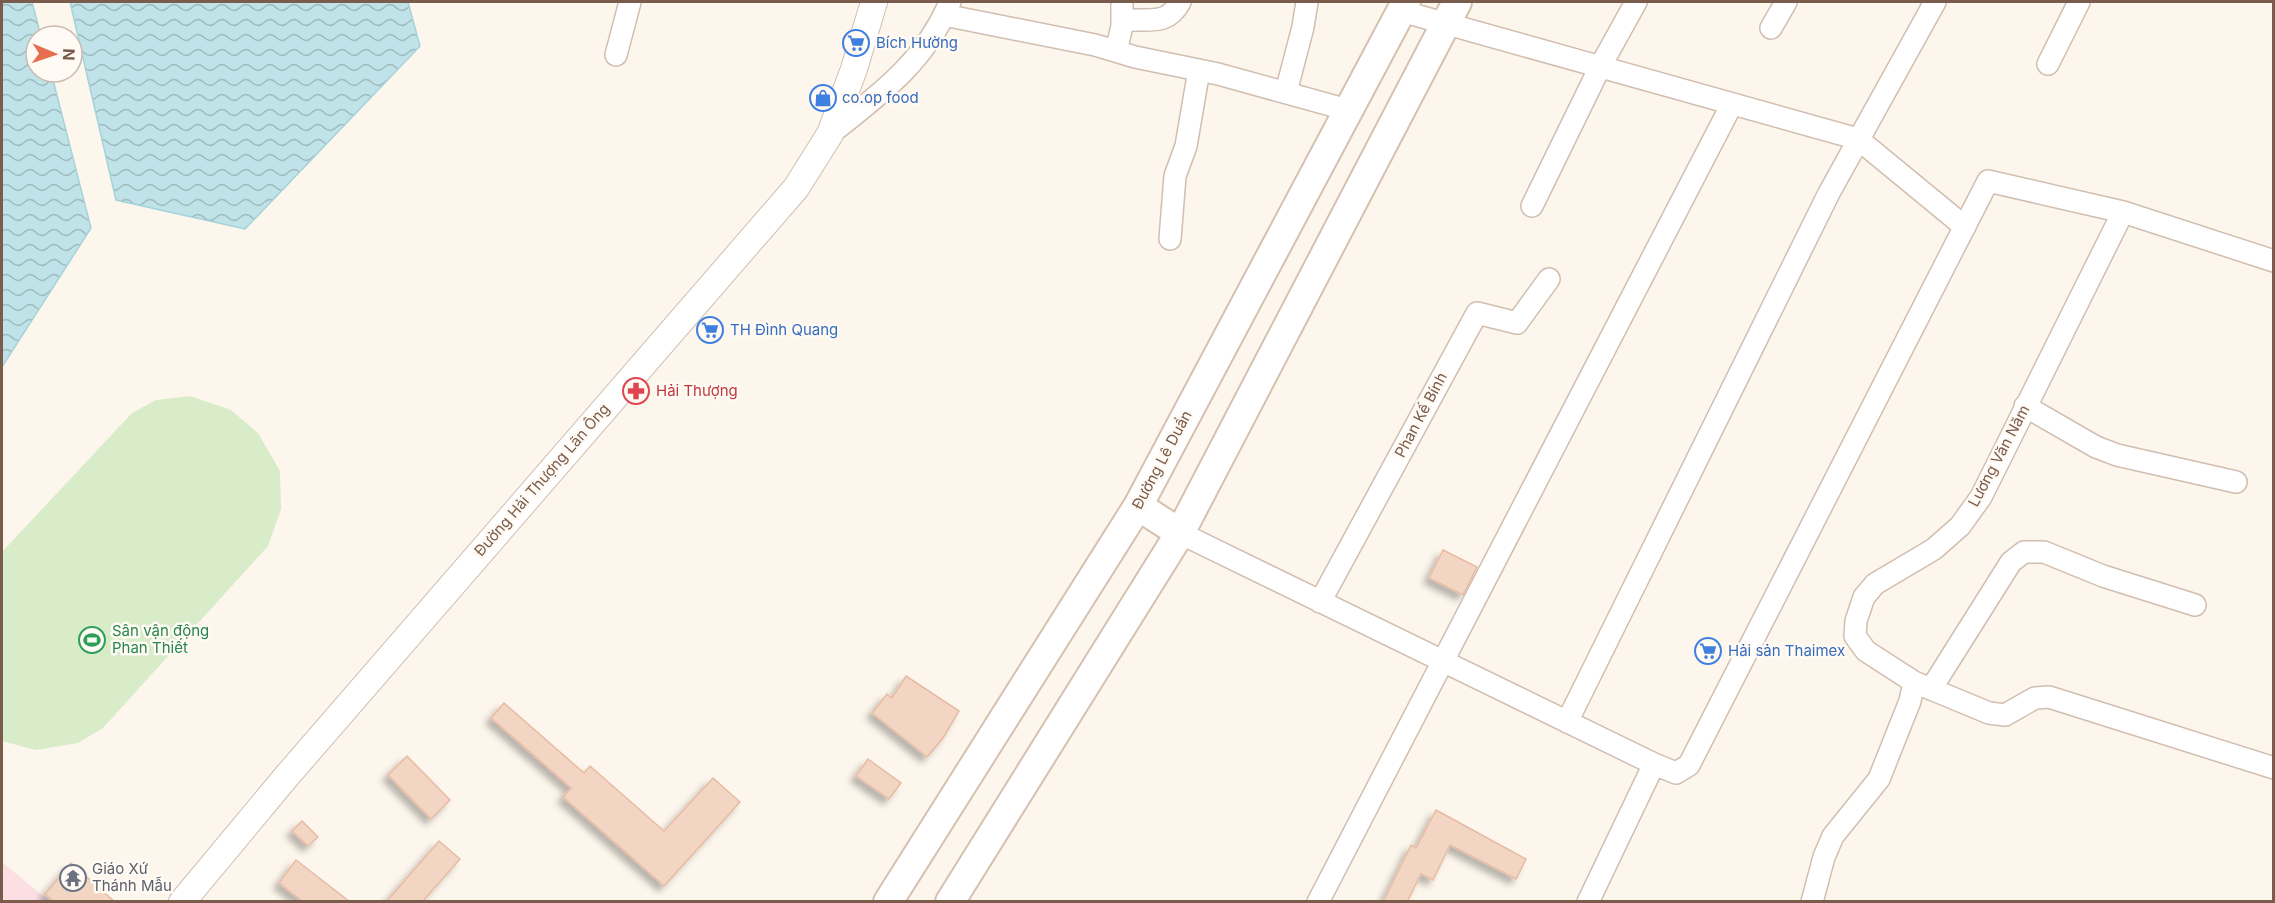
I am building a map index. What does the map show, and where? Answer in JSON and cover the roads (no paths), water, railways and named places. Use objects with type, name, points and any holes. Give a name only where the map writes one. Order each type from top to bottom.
[{"type":"main road","name":"Đường Lê Duẩn","points":[[888,902],[1138,506],[1404,6]]},
{"type":"main road","points":[[950,902],[1180,533],[1452,12]]},
{"type":"main road","points":[[1138,506],[1180,533]]},
{"type":"street","points":[[616,55],[630,2]]},
{"type":"street","name":"Đường Hải Thượng Lãn Ông","points":[[182,902],[286,777],[796,188],[830,134],[854,69],[874,2]]},
{"type":"street","points":[[1116,51],[1122,11],[1155,20],[1168,17],[1180,2]]},
{"type":"street","points":[[1286,92],[1307,2]]},
{"type":"street","points":[[1532,206],[1600,66],[1636,2]]},
{"type":"street","points":[[1771,28],[1786,2]]},
{"type":"street","points":[[1567,722],[1829,193],[1935,2]]},
{"type":"street","points":[[2048,64],[2079,2]]},
{"type":"street","points":[[1404,6],[1452,12],[1600,66],[1858,139],[1965,227]]},
{"type":"street","points":[[830,134],[879,95],[912,64],[947,8],[1286,92],[1348,110]]},
{"type":"street","points":[[1170,239],[1175,176],[1186,146],[1198,70]]},
{"type":"street","points":[[1318,902],[1732,104]]},
{"type":"street","points":[[1180,533],[1676,773],[1689,765],[1988,181],[2123,212],[2274,261]]},
{"type":"street","name":"Lương Văn Năm","points":[[2123,212],[1981,497],[1960,526],[1934,549],[1875,584],[1864,597],[1856,621],[1856,636],[1866,651],[1923,685],[1989,713],[2005,715],[2035,698],[2049,698],[2274,768]]},
{"type":"street","name":"Phan Kế Bính","points":[[1320,602],[1477,313],[1516,323],[1550,279]]},
{"type":"street","points":[[2025,406],[2096,447],[2117,455],[2236,482]]},
{"type":"street","points":[[1812,902],[1824,857],[1833,836],[1879,779],[1911,701],[2012,562],[2024,552],[2044,552],[2103,576],[2195,605]]},
{"type":"street","points":[[1588,902],[1654,764]]},
{"type":"water","points":[[2,2],[32,2],[38,24],[24,24],[24,84],[54,84],[91,228],[2,367]]},
{"type":"water","points":[[70,2],[408,2],[420,46],[245,229],[116,200],[84,62],[84,24],[75,24]]},
{"type":"place","name":"Bích Hường","points":[[856,43]]},
{"type":"place","name":"co.op food","points":[[823,98]]},
{"type":"place","name":"TH Đình Quang","points":[[710,330]]},
{"type":"place","name":"Hải Thượng","points":[[636,391]]},
{"type":"place","name":"Sân vận động Phan Thiết","points":[[92,640]]},
{"type":"place","name":"Hải sản Thaimex","points":[[1708,651]]},
{"type":"place","name":"Giáo Xứ Thánh Mẫu","points":[[73,878]]}]
